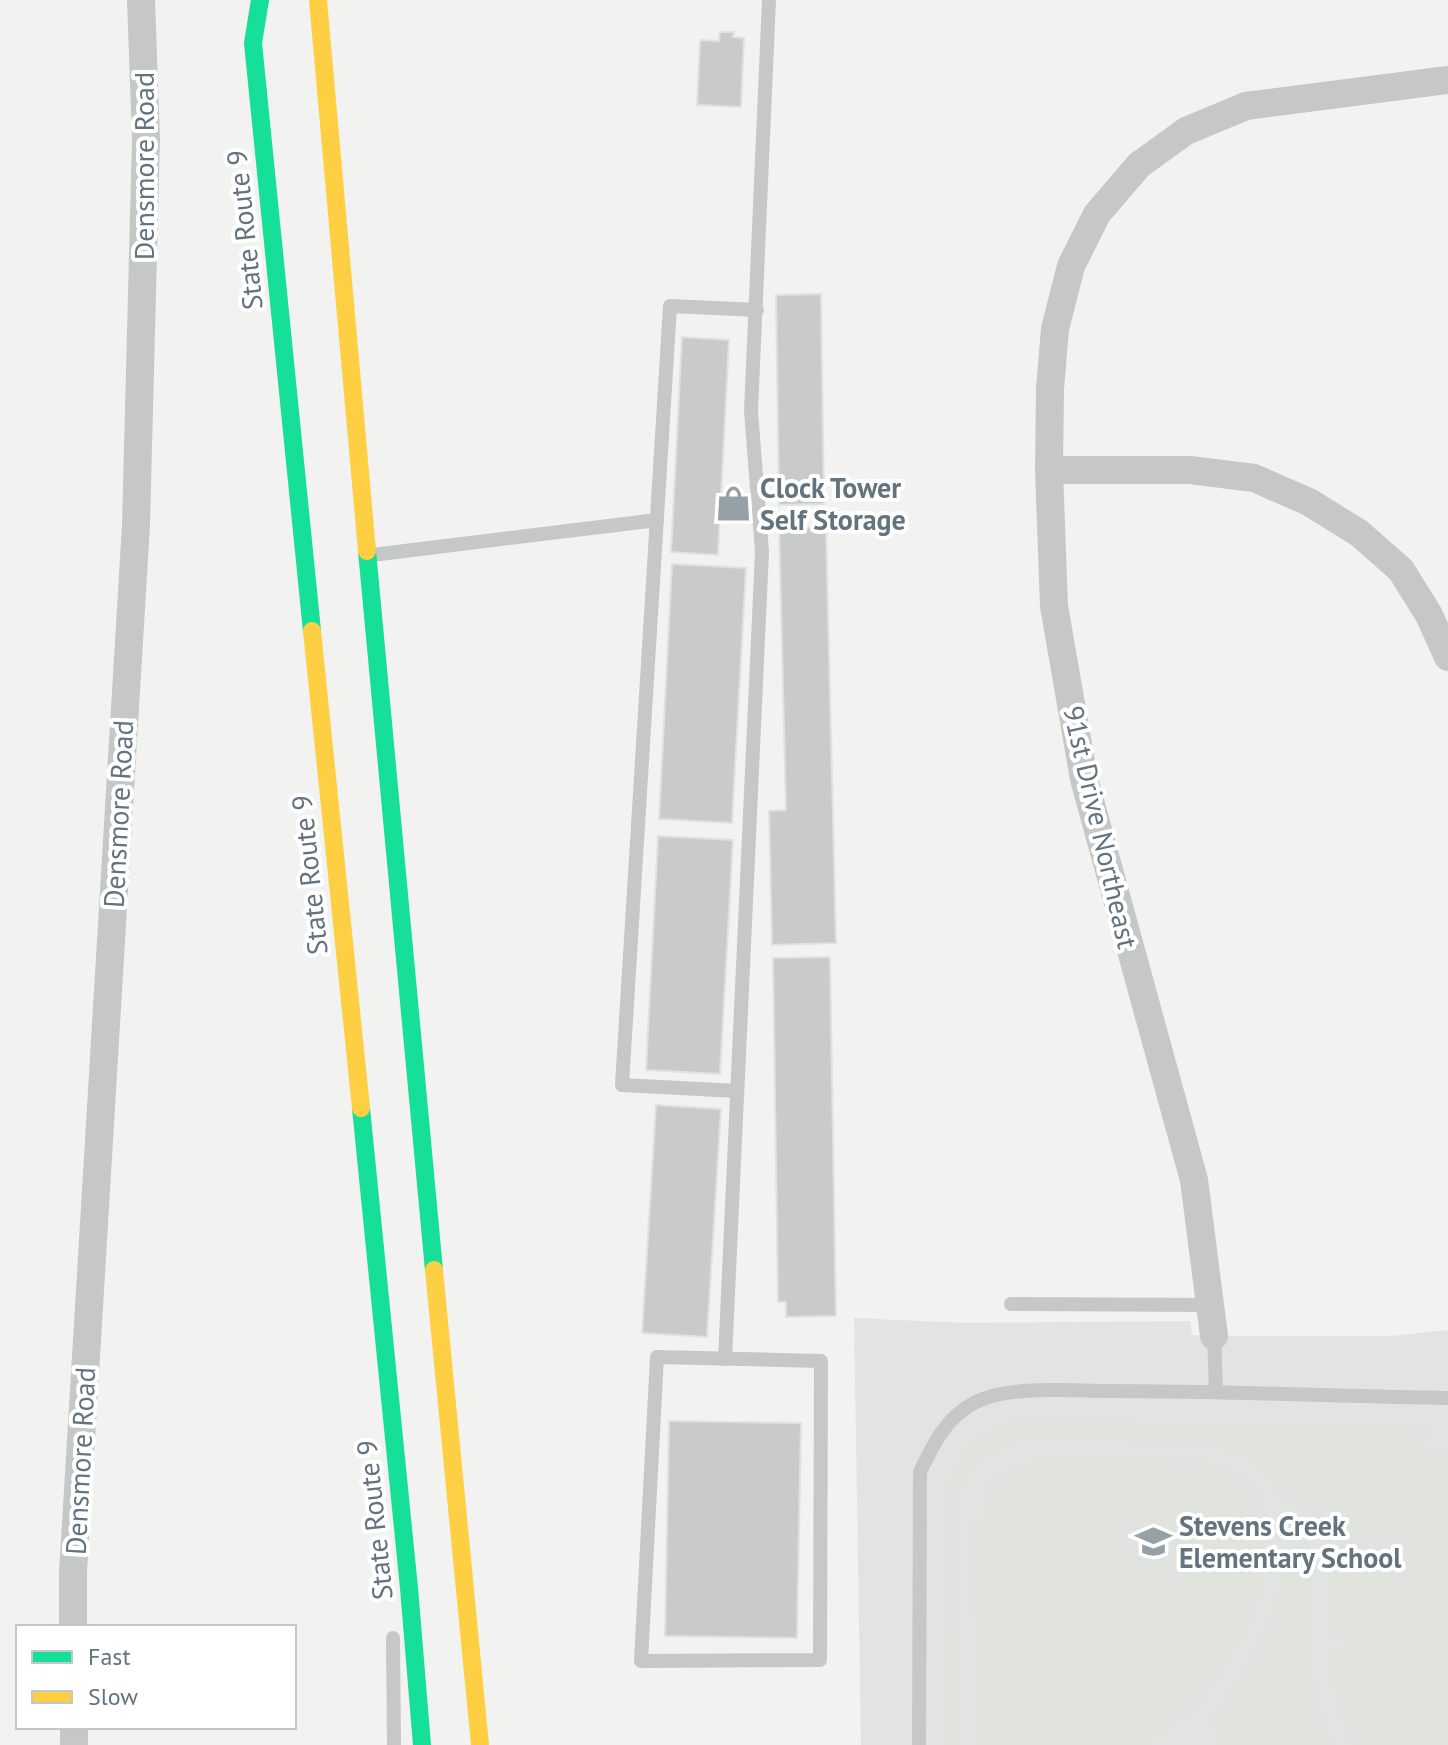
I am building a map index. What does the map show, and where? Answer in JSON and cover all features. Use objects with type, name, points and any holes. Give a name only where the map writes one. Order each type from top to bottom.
[{"type":"main road","name":"State Route 9","points":[[260,0],[253,43],[409,1588],[422,1745]]},
{"type":"main road","points":[[318,0],[367,556],[480,1745]]},
{"type":"street","name":"Densmore Road","points":[[73,1625],[73,1573],[136,525],[146,139],[141,0]]},
{"type":"street","name":"91st Drive Northeast","points":[[1214,1336],[1194,1180],[1084,779],[1054,606],[1049,470],[1050,389],[1055,329],[1071,266],[1097,214],[1139,165],[1186,131],[1246,106],[1448,80]]},
{"type":"street","points":[[1049,470],[1190,470],[1254,478],[1309,502],[1359,533],[1401,570],[1429,615],[1448,657]]},
{"type":"lane","points":[[725,1359],[762,552],[751,411],[769,0]]},
{"type":"lane","points":[[737,1091],[622,1085],[670,306],[757,310]]},
{"type":"lane","points":[[367,556],[657,520]]},
{"type":"lane","points":[[1011,1304],[1211,1305]]},
{"type":"lane","name":"91st Drive Northeast","points":[[1214,1336],[1216,1391]]},
{"type":"lane","points":[[657,1357],[725,1359],[821,1361],[820,1660],[641,1661],[657,1357]]},
{"type":"lane","points":[[919,1745],[920,1472],[935,1440],[951,1419],[975,1403],[995,1395],[1048,1391],[1216,1391],[1448,1398]]},
{"type":"lane","points":[[394,1745],[392,1639],[409,1588]]},
{"type":"shaded area","name":"Stevens Creek Elementary School","points":[[854,1318],[968,1323],[1190,1321],[1192,1335],[1214,1336],[1390,1336],[1448,1330],[1448,1745],[861,1745]]},
{"type":"shaded area","points":[[1020,1418],[1437,1426],[1423,1448],[1448,1449],[1448,1745],[1350,1745],[1334,1698],[1327,1661],[1326,1649],[1340,1648],[1344,1643],[1339,1638],[1326,1638],[1328,1572],[1322,1540],[1305,1513],[1278,1497],[1255,1466],[1229,1452],[1199,1445],[1027,1442],[1003,1449],[984,1462],[969,1479],[959,1502],[963,1745],[948,1745],[945,1491],[955,1464],[971,1442],[993,1427]]},
{"type":"shaded area","points":[[1034,1455],[1201,1458],[1233,1466],[1257,1487],[1267,1504],[1271,1543],[1265,1580],[1250,1627],[1217,1685],[1192,1715],[1148,1745],[975,1745],[970,1517],[985,1516],[985,1486],[1005,1468],[1033,1468]]},
{"type":"shaded area","points":[[1282,1514],[1297,1524],[1307,1539],[1312,1557],[1315,1577],[1315,1679],[1336,1745],[1217,1745],[1208,1715],[1241,1672],[1266,1622],[1281,1568]]},
{"type":"building","points":[[720,32],[734,32],[733,37],[744,38],[741,107],[697,105],[700,40],[719,41]]},
{"type":"building","points":[[821,294],[824,504],[779,505],[776,295]]},
{"type":"building","points":[[682,337],[729,340],[718,555],[671,552]]},
{"type":"building","points":[[826,527],[836,943],[772,945],[769,811],[786,810],[779,528]]},
{"type":"building","points":[[672,564],[746,568],[732,823],[659,819]]},
{"type":"building","points":[[658,836],[733,840],[720,1074],[646,1070]]},
{"type":"building","points":[[830,957],[836,1316],[786,1317],[786,1302],[778,1302],[773,958]]},
{"type":"building","points":[[656,1105],[721,1109],[707,1337],[642,1333]]},
{"type":"building","points":[[669,1421],[801,1423],[797,1638],[665,1636]]},
{"type":"traffic: fast","points":[[260,0],[253,43],[312,631]]},
{"type":"traffic: fast","points":[[367,551],[434,1270]]},
{"type":"traffic: fast","points":[[361,1108],[422,1745]]},
{"type":"traffic: slow","points":[[318,0],[367,551]]},
{"type":"traffic: slow","points":[[312,631],[361,1108]]},
{"type":"traffic: slow","points":[[434,1270],[480,1745]]},
{"type":"place","name":"Clock Tower Self Storage","points":[[734,503]]},
{"type":"place","name":"Stevens Creek Elementary School","points":[[1153,1541]]}]
